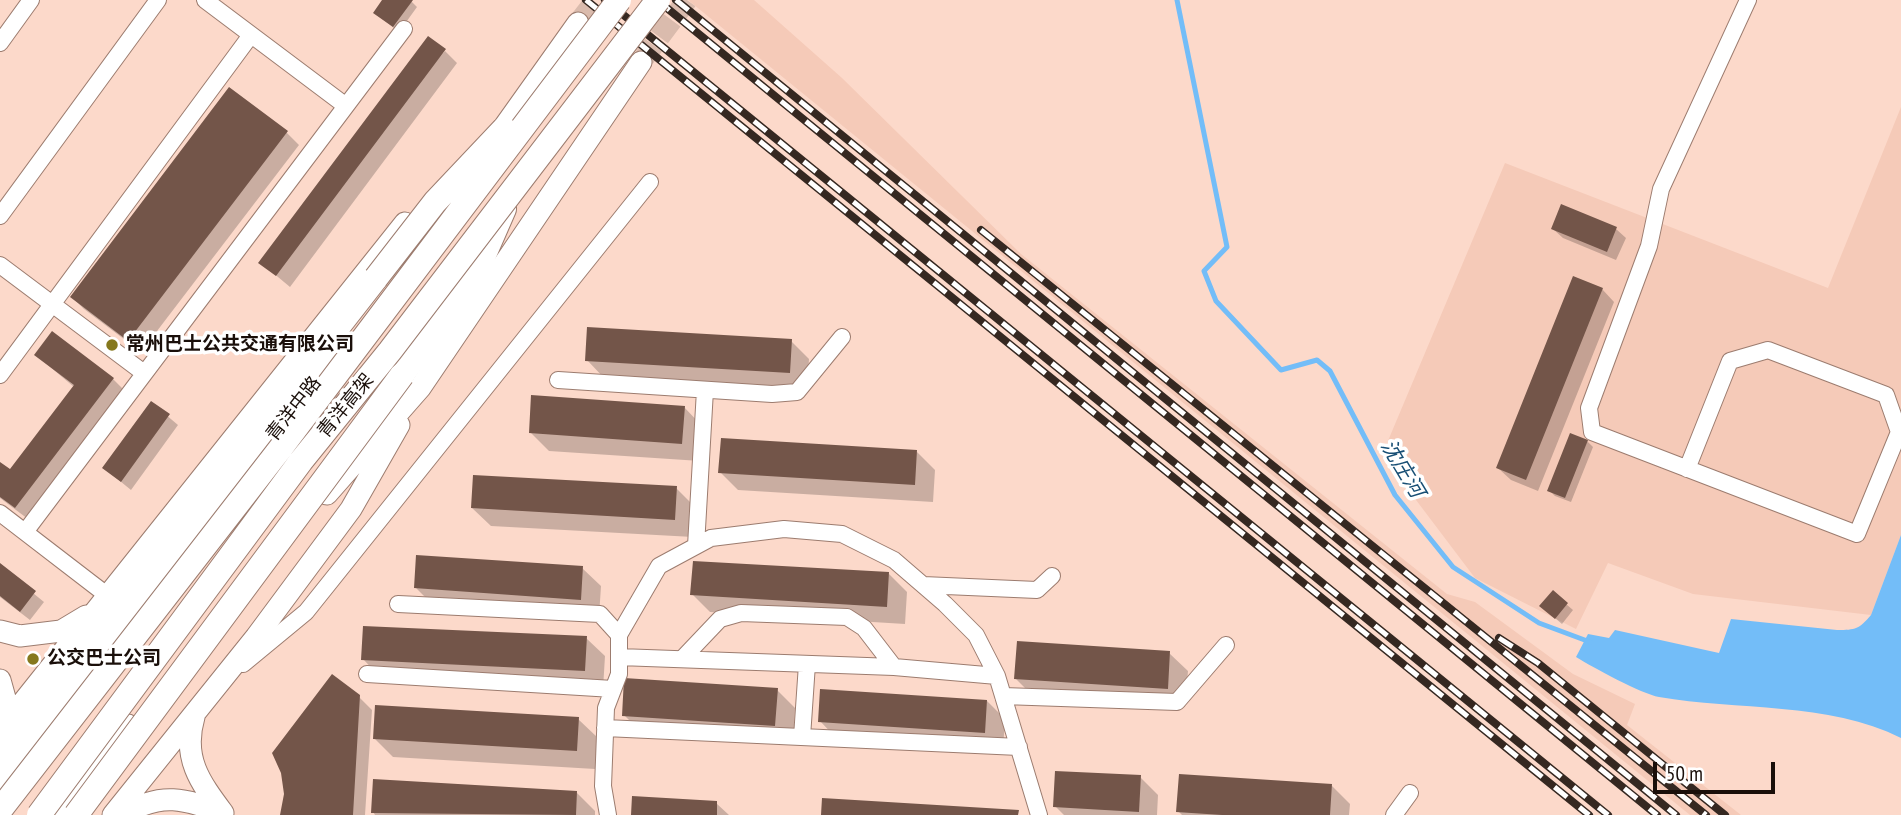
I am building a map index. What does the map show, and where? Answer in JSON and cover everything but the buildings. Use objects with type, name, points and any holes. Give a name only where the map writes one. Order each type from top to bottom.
[{"type":"highway","name":"青洋高架","points":[[0,810],[280,449],[585,30],[619,0]]},
{"type":"highway","name":"青洋高架","points":[[39,815],[301,461],[390,351],[658,0]]},
{"type":"highway","points":[[0,760],[435,202],[585,30]]},
{"type":"highway","points":[[76,815],[477,271],[510,195]]},
{"type":"main road","name":"青洋中路","points":[[0,788],[585,30]]},
{"type":"main road","points":[[0,731],[389,242],[585,30]]},
{"type":"main road","points":[[113,815],[256,637],[351,509],[420,388],[641,62]]},
{"type":"main road","points":[[59,815],[162,681],[420,388]]},
{"type":"main road","points":[[0,632],[20,636],[61,631],[102,603]]},
{"type":"main road","points":[[0,680],[5,698],[0,725]]},
{"type":"main road","points":[[195,713],[188,735],[192,760],[201,784],[224,814]]},
{"type":"main road","points":[[124,815],[139,804],[169,798],[197,803],[224,814]]},
{"type":"street","points":[[0,43],[31,0]]},
{"type":"street","points":[[0,216],[158,0]]},
{"type":"street","points":[[205,0],[346,106]]},
{"type":"street","points":[[1687,469],[1730,361],[1768,349],[1886,395],[1899,432],[1857,534],[1687,469],[1592,432],[1589,408],[1649,246],[1661,189],[1748,0]]},
{"type":"street","points":[[25,532],[404,29]]},
{"type":"street","points":[[0,375],[251,35]]},
{"type":"street","points":[[217,686],[306,612],[650,182]]},
{"type":"street","points":[[0,265],[145,373]]},
{"type":"street","points":[[558,380],[772,394],[797,392],[842,337]]},
{"type":"street","points":[[696,546],[705,390]]},
{"type":"street","points":[[0,513],[25,532],[102,603]]},
{"type":"street","points":[[608,815],[603,786],[606,708],[619,674],[619,635],[659,566],[711,538],[784,529],[842,534],[894,560],[976,635],[997,676],[1039,815]]},
{"type":"street","points":[[923,585],[1037,590],[1052,576]]},
{"type":"street","points":[[398,604],[600,614],[619,635]]},
{"type":"street","points":[[682,659],[720,619],[741,613],[847,617],[864,628],[894,667]]},
{"type":"street","points":[[1003,696],[1177,702],[1226,645]]},
{"type":"street","points":[[619,657],[894,667],[997,676]]},
{"type":"street","points":[[802,737],[807,664]]},
{"type":"street","points":[[367,674],[614,689]]},
{"type":"street","points":[[605,728],[1019,747]]},
{"type":"street","points":[[1394,815],[1410,793]]},
{"type":"shaded area","points":[[688,0],[754,0],[842,78],[1021,254],[1447,594],[1475,602],[1573,674],[1635,704],[1627,725],[1741,815],[1690,815]]},
{"type":"shaded area","points":[[1901,107],[1901,535],[1871,615],[1693,594],[1608,563],[1576,629],[1475,578],[1382,455],[1505,163],[1828,288]]},
{"type":"water","points":[[1901,535],[1901,738],[1873,726],[1813,712],[1659,697],[1629,686],[1576,657],[1588,634],[1609,638],[1615,630],[1719,653],[1731,619],[1837,630],[1857,628],[1871,615]]},
{"type":"waterway","name":"沈庄河","points":[[1177,0],[1227,247],[1204,271],[1216,301],[1281,370],[1317,360],[1330,371],[1395,495],[1453,567],[1539,623],[1590,642]]},
{"type":"tunnel","points":[[578,23],[596,0]]},
{"type":"tunnel","points":[[641,62],[687,0]]},
{"type":"railway","points":[[586,0],[1589,815]]},
{"type":"railway","points":[[605,0],[1608,815]]},
{"type":"railway","points":[[657,0],[1657,815]]},
{"type":"railway","points":[[676,0],[1676,815]]},
{"type":"railway","points":[[981,230],[1706,815]]},
{"type":"railway","points":[[1499,638],[1538,663],[1725,815]]},
{"type":"place","name":"常州巴士公共交通有限公司","points":[[112,345]]},
{"type":"place","name":"公交巴士公司","points":[[33,659]]}]
